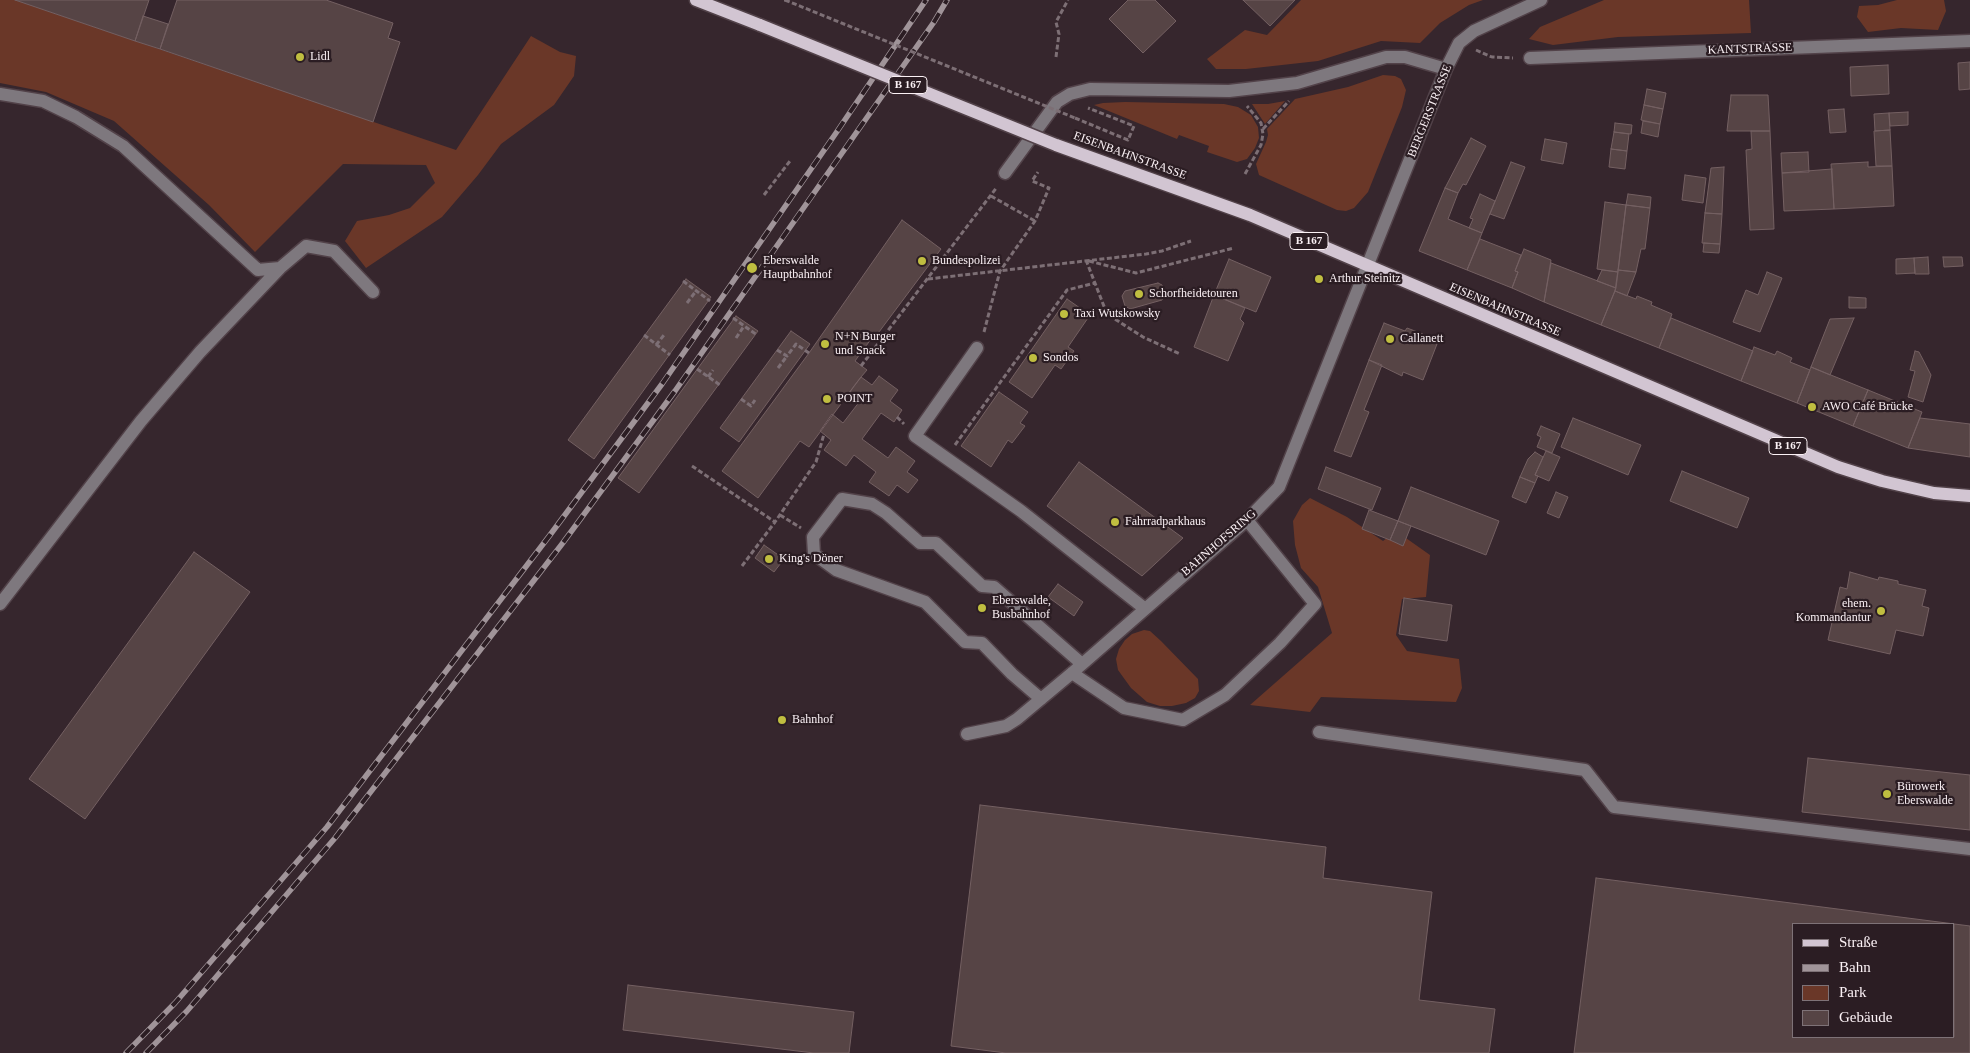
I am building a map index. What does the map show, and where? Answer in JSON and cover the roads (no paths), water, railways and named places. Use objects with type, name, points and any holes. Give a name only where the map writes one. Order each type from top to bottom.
[{"type":"main road","name":"EISENBAHNSTRASSE","points":[[696,0],[1056,145],[1230,207],[1838,467],[1882,481],[1934,492],[1970,496]]},
{"type":"street","name":"BERGERSTRASSE","points":[[1367,266],[1446,69],[1459,43],[1474,31],[1541,0]]},
{"type":"street","name":"KANTSTRASSE","points":[[1530,58],[1970,41]]},
{"type":"street","points":[[1005,174],[1057,102],[1070,94],[1090,89],[1229,91],[1297,83],[1386,57],[1405,57],[1446,69]]},
{"type":"street","points":[[0,94],[43,101],[76,116],[123,146],[258,270],[280,268]]},
{"type":"street","points":[[0,604],[141,421],[200,352],[280,268],[306,246],[334,252],[373,292]]},
{"type":"street","name":"BAHNHOFSRING","points":[[967,734],[1006,726],[1041,699],[1247,520],[1279,487],[1367,266]]},
{"type":"street","points":[[977,348],[915,436],[1021,511],[1144,608]]},
{"type":"street","points":[[1041,699],[1012,674],[982,643],[965,642],[925,602],[836,570],[814,554],[814,536],[842,499],[872,504],[886,513],[920,543],[936,543],[982,586],[994,587],[1082,664]]},
{"type":"street","points":[[1072,673],[1124,708],[1184,720],[1226,695],[1280,643],[1315,604],[1247,520]]},
{"type":"street","points":[[1319,732],[1585,770],[1614,807],[1970,849]]},
{"type":"railway","points":[[126,1053],[175,1003],[327,827],[550,535],[662,384],[926,0]]},
{"type":"railway","points":[[146,1053],[187,1011],[335,838],[562,544],[675,391],[934,22],[947,0]]},
{"type":"place","name":"Lidl","points":[[300,57]]},
{"type":"place","name":"Bundespolizei","points":[[922,261]]},
{"type":"place","name":"Eberswalde Hauptbahnhof","points":[[752,268]]},
{"type":"place","name":"Arthur Steinitz","points":[[1319,279]]},
{"type":"place","name":"Schorfheidetouren","points":[[1139,294]]},
{"type":"place","name":"Taxi Wutskowsky","points":[[1064,314]]},
{"type":"place","name":"Callanett","points":[[1390,339]]},
{"type":"place","name":"N+N Burger und Snack","points":[[825,344]]},
{"type":"place","name":"Sondos","points":[[1033,358]]},
{"type":"place","name":"POINT","points":[[827,399]]},
{"type":"place","name":"AWO Café Brücke","points":[[1812,407]]},
{"type":"place","name":"Fahrradparkhaus","points":[[1115,522]]},
{"type":"place","name":"King's Döner","points":[[769,559]]},
{"type":"place","name":"Eberswalde, Busbahnhof","points":[[982,608]]},
{"type":"place","name":"ehem. Kommandantur","points":[[1881,611]]},
{"type":"place","name":"Bahnhof","points":[[782,720]]},
{"type":"place","name":"Bürowerk Eberswalde","points":[[1887,794]]}]
